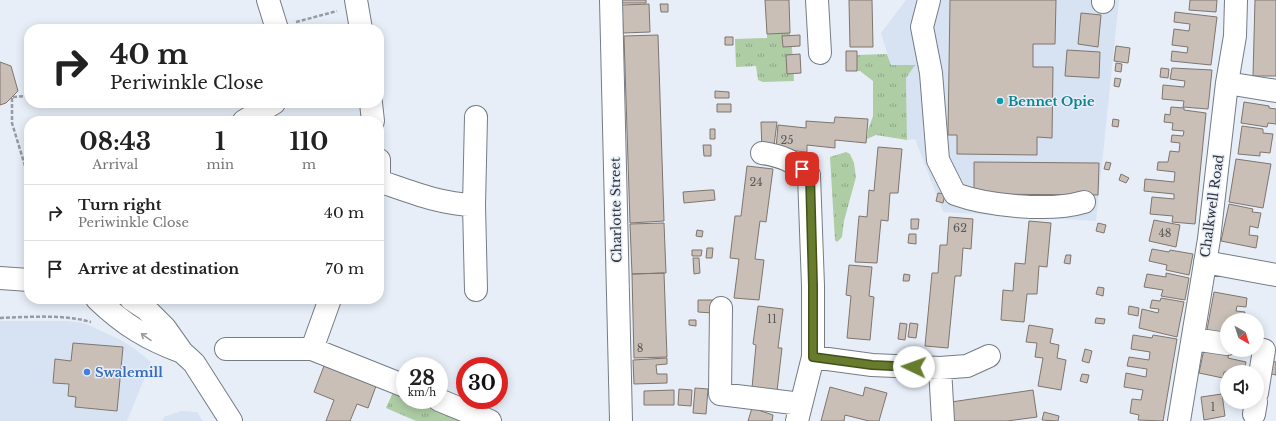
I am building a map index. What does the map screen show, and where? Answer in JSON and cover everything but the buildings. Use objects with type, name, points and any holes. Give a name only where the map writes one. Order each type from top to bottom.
[{"type":"street","points":[[268,0],[283,24]]},
{"type":"street","name":"Charlotte Street","points":[[611,0],[621,421]]},
{"type":"street","points":[[818,0],[820,53]]},
{"type":"street","points":[[928,0],[922,27],[931,73],[938,160],[955,194],[974,201],[1028,206],[1072,206],[1084,202]]},
{"type":"street","name":"Chalkwell Road","points":[[1182,418],[1204,262],[1209,239],[1227,83],[1235,36],[1236,0]]},
{"type":"street","points":[[357,3],[360,24]]},
{"type":"street","points":[[1227,83],[1276,91]]},
{"type":"street","points":[[252,116],[266,108]]},
{"type":"street","points":[[476,118],[474,205],[476,290]]},
{"type":"street","points":[[721,308],[720,394],[799,412],[813,357],[810,175],[795,162],[778,156],[762,153]]},
{"type":"street","points":[[384,183],[434,201],[455,205],[474,205]]},
{"type":"street","points":[[1204,262],[1276,275]]},
{"type":"street","points":[[0,278],[24,280]]},
{"type":"street","points":[[102,304],[117,319],[154,342],[182,352]]},
{"type":"street","points":[[138,304],[165,328],[182,352],[194,363],[231,421]]},
{"type":"street","points":[[312,349],[328,304]]},
{"type":"street","points":[[1193,339],[1220,343]]},
{"type":"street","points":[[226,350],[312,349],[396,382]]},
{"type":"street","points":[[1263,365],[1266,350]]},
{"type":"street","points":[[813,357],[872,365],[940,368],[967,366],[989,356]]},
{"type":"street","points":[[940,368],[943,421]]},
{"type":"street","points":[[448,404],[490,421]]},
{"type":"path","points":[[290,24],[357,3]]},
{"type":"path","points":[[24,96],[12,97],[12,123],[24,163]]},
{"type":"path","points":[[0,318],[79,319],[98,324]]},
{"type":"shaded area","points":[[906,0],[1119,0],[1096,221],[943,212],[915,139],[907,140],[906,78],[914,65],[891,65],[881,33]]},
{"type":"shaded area","points":[[0,321],[66,321],[84,323],[119,339],[135,349],[151,362],[127,421],[0,421]]},
{"type":"shaded area","points":[[181,411],[197,412],[203,421],[162,421],[164,417]]},
{"type":"green space","points":[[790,33],[790,35],[782,36],[783,47],[792,47],[794,81],[763,82],[758,80],[756,66],[736,67],[735,39],[767,38],[767,34]]},
{"type":"green space","points":[[887,54],[891,65],[915,65],[906,78],[907,140],[876,135],[867,139],[868,130],[873,116],[873,81],[860,71],[857,71],[857,55]]},
{"type":"green space","points":[[846,152],[850,154],[854,163],[856,177],[844,221],[842,237],[837,242],[835,240],[830,157]]},
{"type":"green space","points":[[394,390],[396,391],[396,409],[438,409],[465,421],[416,421],[386,408]]},
{"type":"place","name":"Bennet Opie","points":[[1000,101]]},
{"type":"place","name":"Swalemill","points":[[87,372]]},
{"type":"route","points":[[802,169],[810,175],[813,357],[872,365],[914,367]]}]
